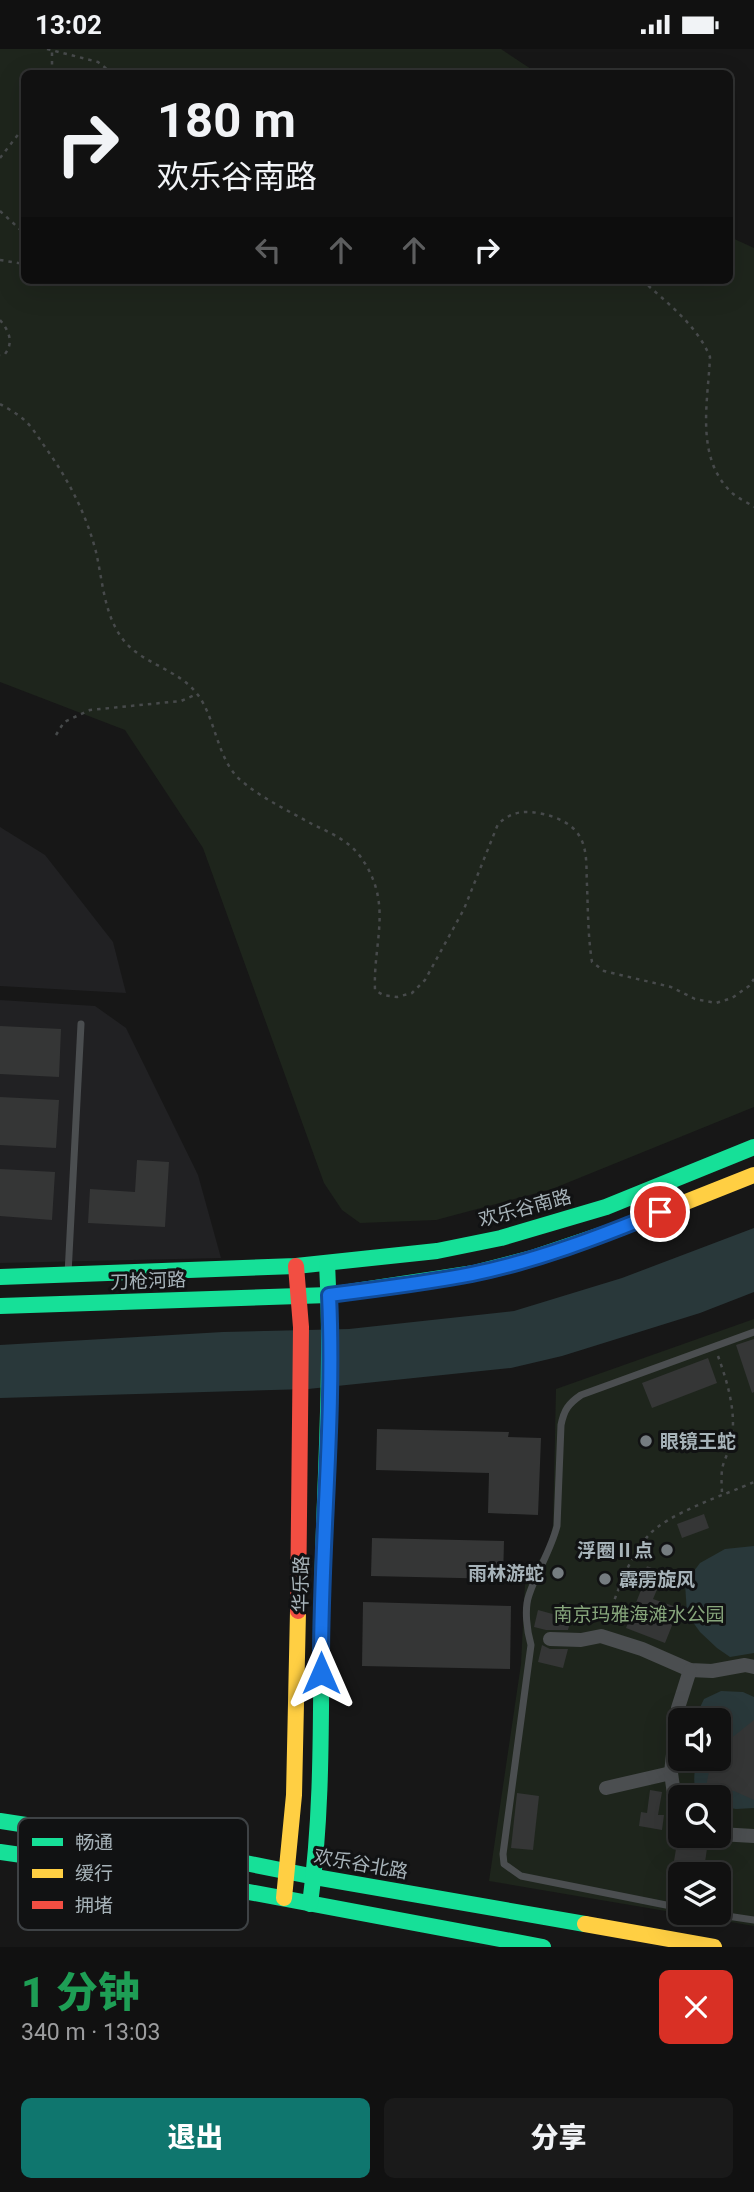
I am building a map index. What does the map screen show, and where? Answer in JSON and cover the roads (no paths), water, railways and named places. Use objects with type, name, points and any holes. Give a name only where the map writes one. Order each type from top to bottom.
[{"type":"street","name":"欢乐谷南路","points":[[296,1266],[437,1251],[501,1238],[606,1207],[754,1147]]},
{"type":"street","points":[[298,1296],[329,1295],[474,1273],[533,1258],[612,1231],[754,1175]]},
{"type":"street","name":"华乐路","points":[[310,1905],[318,1830],[323,1562],[331,1384],[327,1264]]},
{"type":"street","name":"刀枪河路","points":[[0,1277],[296,1266]]},
{"type":"street","name":"华乐路","points":[[284,1898],[294,1795],[296,1723],[301,1327],[296,1266]]},
{"type":"street","points":[[174,1271],[184,1277],[188,1285],[185,1293],[177,1300]]},
{"type":"street","name":"刀枪河路","points":[[0,1306],[298,1296]]},
{"type":"street","points":[[550,1639],[580,1640],[601,1636],[642,1649],[690,1670],[712,1671],[745,1665],[754,1667]]},
{"type":"street","points":[[673,1785],[671,1773],[678,1708],[690,1670]]},
{"type":"street","points":[[606,1788],[671,1773]]},
{"type":"street","name":"欢乐谷北路","points":[[0,1821],[18,1824]]},
{"type":"street","points":[[731,1834],[754,1836]]},
{"type":"street","points":[[0,1851],[18,1854]]},
{"type":"street","name":"欢乐谷北路","points":[[248,1864],[714,1947]]},
{"type":"street","points":[[248,1891],[543,1947]]},
{"type":"street","points":[[492,1938],[480,1926],[479,1919],[483,1914],[497,1910]]},
{"type":"lane","points":[[68,1274],[81,1024]]},
{"type":"lane","points":[[668,1905],[521,1876],[504,1864],[503,1854],[531,1645],[527,1632],[528,1597],[554,1541],[563,1412],[570,1403],[581,1395],[754,1332]]},
{"type":"lane","points":[[731,1917],[754,1920]]},
{"type":"place","name":"眼镜王蛇","points":[[646,1441]]},
{"type":"place","name":"浮圈Ⅱ点","points":[[667,1550]]},
{"type":"place","name":"雨林游蛇","points":[[558,1573]]},
{"type":"place","name":"霹雳旋风","points":[[605,1579]]},
{"type":"park label","name":"南京玛雅海滩水公园","points":[[639,1614]]}]
